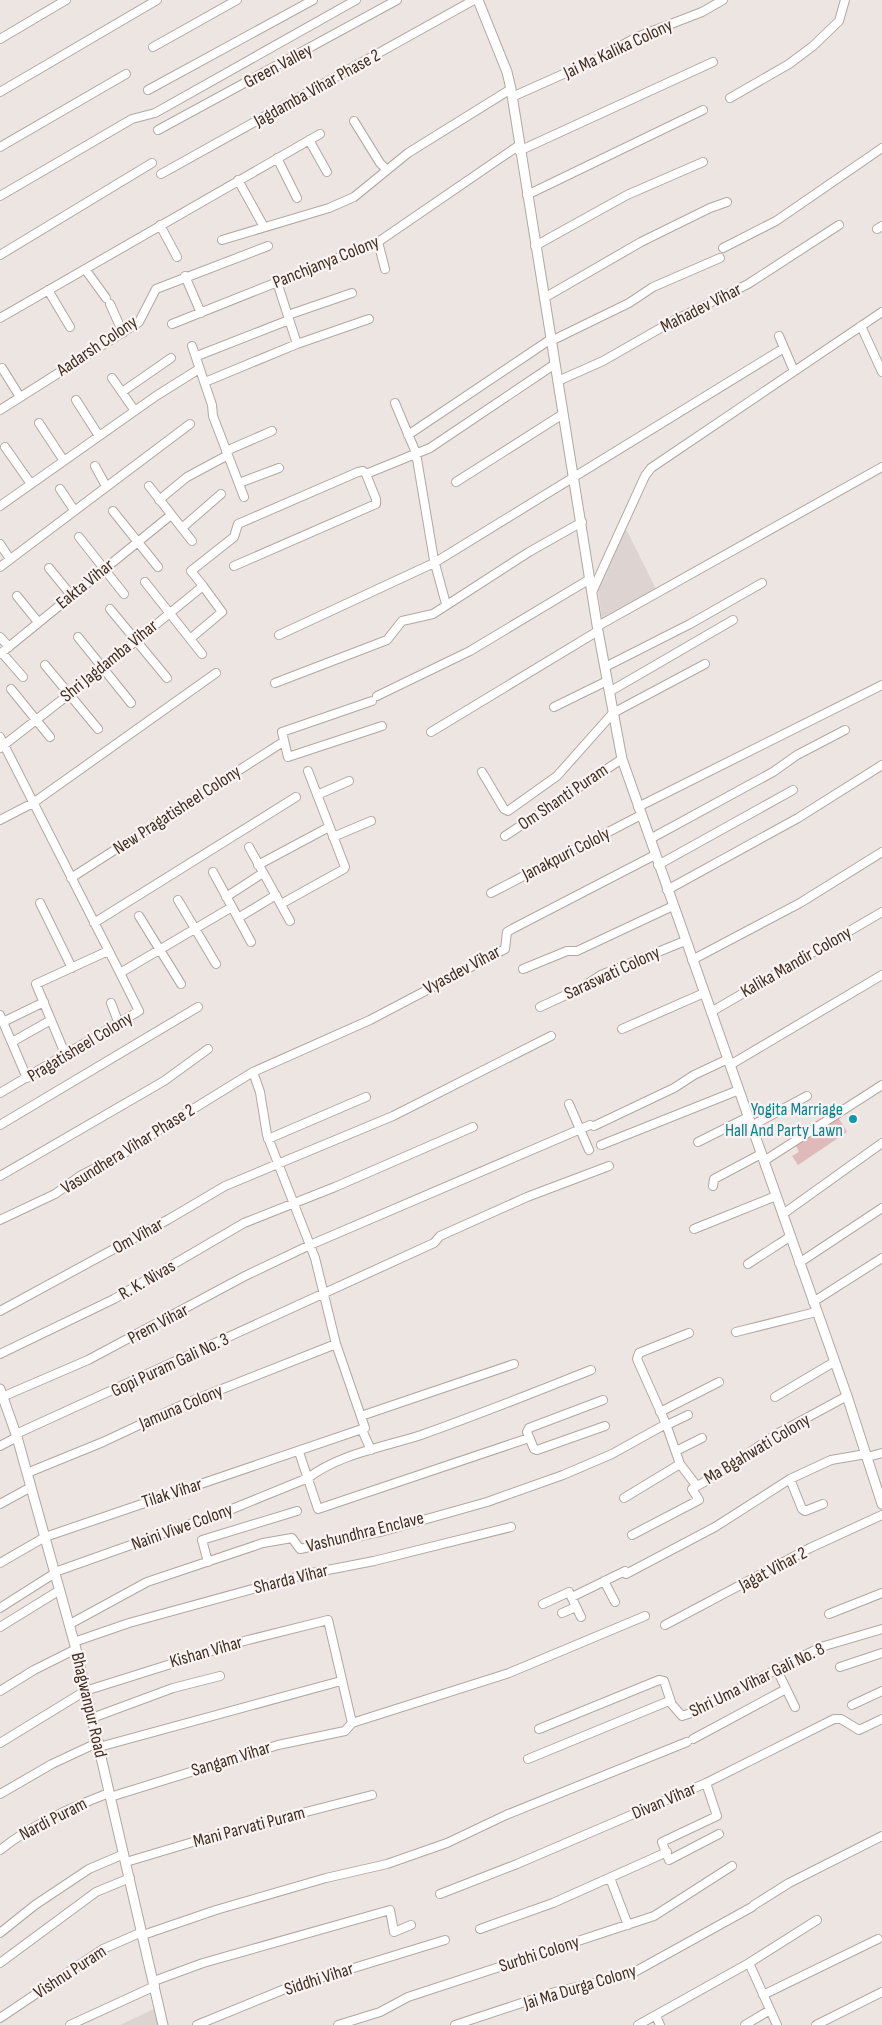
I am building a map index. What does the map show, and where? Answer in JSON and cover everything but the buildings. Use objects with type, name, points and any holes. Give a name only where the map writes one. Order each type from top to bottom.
[{"type":"street","points":[[0,39],[66,0]]},
{"type":"street","points":[[0,92],[157,0]]},
{"type":"street","points":[[153,46],[237,0]]},
{"type":"street","points":[[148,90],[313,0]]},
{"type":"street","points":[[0,196],[132,119],[155,113],[356,0]]},
{"type":"street","name":"Green Valley","points":[[158,130],[397,0]]},
{"type":"street","name":"Jagdamba Vihar Phase 2","points":[[161,174],[474,0]]},
{"type":"street","points":[[478,0],[507,72],[511,93],[598,629],[622,759],[847,1396],[882,1504]]},
{"type":"street","name":"Jai Ma Kalika Colony","points":[[222,240],[329,208],[354,197],[408,153],[511,93],[597,59],[637,36],[702,12],[723,0]]},
{"type":"street","points":[[730,98],[789,64],[813,46],[839,22],[845,0]]},
{"type":"street","name":"Panchjanya Colony","points":[[172,324],[378,242],[519,149],[713,62]]},
{"type":"street","points":[[0,146],[126,74]]},
{"type":"street","points":[[527,195],[703,110]]},
{"type":"street","points":[[354,121],[380,163],[387,170]]},
{"type":"street","points":[[0,318],[320,134]]},
{"type":"street","points":[[309,140],[327,172]]},
{"type":"street","points":[[722,248],[776,221],[882,148]]},
{"type":"street","points":[[277,158],[297,198]]},
{"type":"street","points":[[535,246],[627,195],[703,162]]},
{"type":"street","points":[[0,255],[152,163]]},
{"type":"street","points":[[238,180],[264,227]]},
{"type":"street","points":[[544,298],[641,242],[710,208],[727,202]]},
{"type":"street","points":[[160,225],[177,256]]},
{"type":"street","name":"Mahadev Vihar","points":[[558,381],[603,361],[672,321],[748,284],[839,225]]},
{"type":"street","points":[[378,242],[385,269]]},
{"type":"street","name":"Aadarsh Colony","points":[[0,410],[140,321],[155,290],[185,276],[268,246]]},
{"type":"street","points":[[408,435],[551,340],[629,303],[653,287],[720,258]]},
{"type":"street","points":[[85,269],[108,301],[123,333]]},
{"type":"street","points":[[185,276],[201,313]]},
{"type":"street","points":[[277,282],[297,344]]},
{"type":"street","points":[[48,290],[70,327]]},
{"type":"street","points":[[197,356],[288,317],[352,293]]},
{"type":"street","points":[[593,590],[644,476],[651,468],[882,312]]},
{"type":"street","points":[[205,382],[297,344],[369,319]]},
{"type":"street","points":[[861,326],[882,372]]},
{"type":"street","points":[[779,336],[794,371]]},
{"type":"street","points":[[192,346],[197,356],[199,369],[212,405],[213,416],[244,497]]},
{"type":"street","points":[[278,636],[434,563],[784,348]]},
{"type":"street","points":[[122,392],[171,358]]},
{"type":"street","points":[[366,474],[440,442],[555,364]]},
{"type":"street","points":[[0,506],[135,411],[199,369]]},
{"type":"street","points":[[3,374],[20,397]]},
{"type":"street","points":[[112,378],[135,411]]},
{"type":"street","points":[[76,400],[99,436]]},
{"type":"street","points":[[395,403],[416,453],[434,563],[446,604]]},
{"type":"street","points":[[456,482],[564,414]]},
{"type":"street","points":[[39,423],[64,460]]},
{"type":"street","points":[[0,567],[190,424]]},
{"type":"street","points":[[159,500],[187,477],[227,453],[272,431]]},
{"type":"street","points":[[5,447],[32,484]]},
{"type":"street","points":[[95,466],[106,486]]},
{"type":"street","points":[[431,732],[598,629],[882,467]]},
{"type":"street","points":[[239,484],[279,468]]},
{"type":"street","points":[[190,639],[222,612],[191,571],[234,537],[238,524],[358,472],[363,471],[366,474],[376,504],[234,566]]},
{"type":"street","points":[[149,486],[192,541]]},
{"type":"street","points":[[60,489],[74,510]]},
{"type":"street","points":[[182,528],[220,494]]},
{"type":"street","points":[[113,511],[158,567]]},
{"type":"street","name":"Eakta Vihar","points":[[4,651],[171,515]]},
{"type":"street","points":[[275,683],[387,640],[398,623],[430,616],[446,604],[582,522]]},
{"type":"street","points":[[79,537],[124,594]]},
{"type":"street","points":[[0,544],[10,559]]},
{"type":"street","points":[[49,568],[71,595]]},
{"type":"street","name":"New Pragatisheel Colony","points":[[71,878],[283,742],[282,732],[374,699],[470,651],[590,579]]},
{"type":"street","points":[[145,582],[202,654]]},
{"type":"street","points":[[605,667],[690,624],[762,583]]},
{"type":"street","name":"Shri Jagdamba Vihar","points":[[2,747],[203,586]]},
{"type":"street","points":[[17,596],[38,622]]},
{"type":"street","points":[[110,609],[167,678]]},
{"type":"street","points":[[609,692],[733,620]]},
{"type":"street","points":[[0,637],[4,651],[23,677]]},
{"type":"street","points":[[78,637],[131,703]]},
{"type":"street","points":[[482,772],[504,809],[508,811],[557,776],[613,713],[704,664]]},
{"type":"street","points":[[46,665],[98,730]]},
{"type":"street","points":[[0,820],[32,803],[216,673]]},
{"type":"street","points":[[554,707],[607,681]]},
{"type":"street","name":"Janakpuri Cololy","points":[[491,893],[640,811],[882,684]]},
{"type":"street","points":[[11,689],[50,737]]},
{"type":"street","points":[[283,742],[288,757],[382,726]]},
{"type":"street","points":[[650,839],[773,772],[797,755],[845,730]]},
{"type":"street","points":[[0,737],[2,747],[120,973],[232,907]]},
{"type":"street","name":"Om Shanti Puram","points":[[505,836],[622,759]]},
{"type":"street","points":[[667,890],[798,818],[882,765]]},
{"type":"street","points":[[281,904],[344,869],[308,771]]},
{"type":"street","points":[[317,795],[349,781]]},
{"type":"street","points":[[658,865],[793,790]]},
{"type":"street","points":[[94,923],[296,797]]},
{"type":"street","points":[[333,837],[371,821]]},
{"type":"street","points":[[258,865],[329,827]]},
{"type":"street","points":[[249,847],[290,920]]},
{"type":"street","points":[[692,960],[800,903],[882,852]]},
{"type":"street","name":"Vyasdev Vihar","points":[[253,1072],[370,1020],[504,949],[507,932],[655,855]]},
{"type":"street","points":[[214,872],[251,942]]},
{"type":"street","points":[[226,897],[263,873]]},
{"type":"street","points":[[238,918],[276,896]]},
{"type":"street","points":[[178,900],[216,964]]},
{"type":"street","points":[[40,904],[72,968]]},
{"type":"street","points":[[523,970],[567,951],[578,951],[673,906]]},
{"type":"street","name":"Kalika Mandir Colony","points":[[711,1012],[882,912]]},
{"type":"street","points":[[140,916],[180,984]]},
{"type":"street","name":"Saraswati Colony","points":[[540,1007],[581,988],[601,975],[685,941]]},
{"type":"street","points":[[66,1056],[36,984],[108,951]]},
{"type":"street","name":"Pragatisheel Colony","points":[[0,1093],[140,1011],[120,973]]},
{"type":"street","name":"Prem Vihar","points":[[1,1393],[88,1360],[245,1276],[310,1245],[580,1129],[592,1126],[674,1088],[694,1074],[729,1062],[882,975]]},
{"type":"street","points":[[622,1029],[704,994]]},
{"type":"street","points":[[28,1078],[2,1019],[44,1002]]},
{"type":"street","points":[[111,1003],[119,1024]]},
{"type":"street","points":[[0,1125],[198,1007]]},
{"type":"street","points":[[12,1042],[51,1020]]},
{"type":"street","name":"Om Vihar","points":[[0,1311],[161,1224],[226,1186],[393,1116],[551,1036]]},
{"type":"street","points":[[0,1176],[164,1081],[208,1049]]},
{"type":"street","points":[[253,1072],[268,1140],[310,1245],[336,1344],[365,1426],[362,1430],[371,1450]]},
{"type":"street","name":"Vasundhera Vihar Phase 2","points":[[0,1220],[60,1191],[80,1176],[132,1149],[253,1072]]},
{"type":"street","points":[[713,1186],[714,1179],[762,1158],[882,1085]]},
{"type":"street","points":[[601,1146],[739,1090]]},
{"type":"street","points":[[268,1140],[366,1096]]},
{"type":"street","points":[[751,1126],[807,1096]]},
{"type":"street","points":[[569,1104],[589,1150]]},
{"type":"street","points":[[698,1142],[748,1116]]},
{"type":"street","name":"R. K. Nivas","points":[[0,1354],[114,1299],[244,1223],[388,1165],[473,1127]]},
{"type":"street","points":[[783,1214],[882,1143]]},
{"type":"street","name":"Gopi Puram Gali No. 3","points":[[0,1446],[16,1436],[434,1243],[440,1236],[563,1183],[609,1166]]},
{"type":"street","points":[[694,1229],[776,1196]]},
{"type":"street","points":[[799,1263],[882,1208]]},
{"type":"street","points":[[748,1264],[791,1236]]},
{"type":"street","points":[[813,1302],[882,1258]]},
{"type":"street","points":[[736,1332],[816,1312]]},
{"type":"street","points":[[689,1333],[637,1356],[666,1424],[680,1464],[696,1485]]},
{"type":"street","name":"Jamuna Colony","points":[[27,1473],[103,1442],[184,1404],[336,1344]]},
{"type":"street","points":[[775,1397],[834,1362]]},
{"type":"street","points":[[361,1416],[514,1364]]},
{"type":"street","name":"Naini Viwe Colony","points":[[0,1608],[55,1573],[232,1509],[308,1478],[318,1470],[475,1415],[592,1370]]},
{"type":"street","points":[[660,1412],[719,1382]]},
{"type":"street","name":"Bhagwanpur Road","points":[[1,1393],[3,1408],[16,1436],[70,1624],[143,1934],[162,2025]]},
{"type":"street","name":"Ma Bgahwati Colony","points":[[632,1535],[699,1500],[692,1488],[696,1485],[720,1472],[775,1435],[847,1396]]},
{"type":"street","points":[[602,1400],[529,1428],[529,1438],[534,1449],[537,1450],[605,1426]]},
{"type":"street","points":[[666,1424],[688,1415]]},
{"type":"street","name":"Vashundhra Enclave","points":[[70,1624],[147,1582],[263,1543],[292,1538],[300,1549],[384,1531],[487,1502],[563,1475],[612,1454],[666,1424]]},
{"type":"street","name":"Tilak Vihar","points":[[0,1563],[45,1536],[362,1430]]},
{"type":"street","points":[[299,1452],[318,1509],[529,1438]]},
{"type":"street","points":[[676,1451],[702,1438]]},
{"type":"street","points":[[572,1598],[625,1571],[626,1574],[715,1527],[790,1479],[831,1460],[882,1453]]},
{"type":"street","points":[[624,1498],[680,1464]]},
{"type":"street","points":[[790,1479],[802,1510],[805,1511],[823,1504]]},
{"type":"street","points":[[0,1504],[31,1487]]},
{"type":"street","points":[[208,1562],[201,1543],[202,1540],[297,1511]]},
{"type":"street","name":"Jagat Vihar 2","points":[[665,1625],[810,1548],[882,1515]]},
{"type":"street","name":"Sharda Vihar","points":[[0,1691],[75,1645],[129,1623],[307,1574],[374,1561],[511,1527]]},
{"type":"street","points":[[604,1581],[615,1602]]},
{"type":"street","points":[[0,1627],[60,1590]]},
{"type":"street","points":[[543,1604],[569,1592],[581,1617]]},
{"type":"street","points":[[829,1614],[882,1594]]},
{"type":"street","points":[[562,1613],[576,1606]]},
{"type":"street","name":"Sangam Vihar","points":[[109,1795],[278,1745],[345,1731],[352,1723],[509,1673],[646,1616]]},
{"type":"street","name":"Kishan Vihar","points":[[0,1743],[85,1690],[172,1662],[328,1620],[340,1681]]},
{"type":"street","name":"Shri Uma Vihar Gali No. 8","points":[[528,1759],[671,1702],[682,1716],[821,1647],[882,1629]]},
{"type":"street","points":[[840,1668],[882,1653]]},
{"type":"street","points":[[776,1668],[794,1707]]},
{"type":"street","points":[[92,1718],[173,1688],[220,1676]]},
{"type":"street","points":[[539,1729],[659,1680],[664,1681],[671,1702]]},
{"type":"street","points":[[0,1794],[52,1764],[99,1744],[340,1681],[352,1723]]},
{"type":"street","name":"Vishnu Puram","points":[[0,2018],[103,1949],[216,1910],[326,1878],[387,1864],[439,1846],[506,1815],[690,1740],[786,1689]]},
{"type":"street","points":[[852,1705],[882,1690]]},
{"type":"street","name":"Divan Vihar","points":[[440,1894],[526,1860],[706,1783],[834,1719],[841,1720],[858,1730],[882,1719]]},
{"type":"street","points":[[706,1783],[716,1816],[662,1842],[669,1860],[719,1834]]},
{"type":"street","name":"Nardi Puram","points":[[0,1850],[14,1838],[64,1810],[109,1795]]},
{"type":"street","name":"Mani Parvati Puram","points":[[0,1933],[35,1905],[89,1869],[125,1858],[372,1795]]},
{"type":"street","name":"Jai Ma Durga Colony","points":[[455,2025],[555,1992],[629,1975],[753,1906],[789,1882],[882,1836]]},
{"type":"street","points":[[480,1929],[553,1903],[666,1852]]},
{"type":"street","name":"Surbhi Colony","points":[[338,2025],[380,2012],[408,1997],[628,1925],[664,1911],[732,1866]]},
{"type":"street","points":[[0,1963],[96,1892],[130,1878]]},
{"type":"street","points":[[610,1878],[628,1925]]},
{"type":"street","points":[[70,2025],[154,1984],[203,1963],[390,1910],[394,1932],[411,1925]]},
{"type":"street","points":[[638,2025],[749,1963],[817,1920]]},
{"type":"street","points":[[763,1995],[878,1939]]},
{"type":"street","name":"Siddhi Vihar","points":[[197,2025],[285,1990],[444,1940]]},
{"type":"street","points":[[749,1963],[777,2025]]},
{"type":"street","points":[[816,2025],[882,1992]]},
{"type":"street","points":[[744,2025],[770,2010]]},
{"type":"street","points":[[656,2016],[660,2025]]},
{"type":"shaded area","points":[[626,529],[657,591],[602,620],[598,590]]},
{"type":"shaded area","points":[[838,1117],[847,1132],[798,1165],[792,1156],[799,1152],[796,1146]]},
{"type":"shaded area","points":[[156,2008],[160,2025],[120,2025]]},
{"type":"place","name":"Yogita Marriage Hall And Party Lawn","points":[[853,1119]]}]
